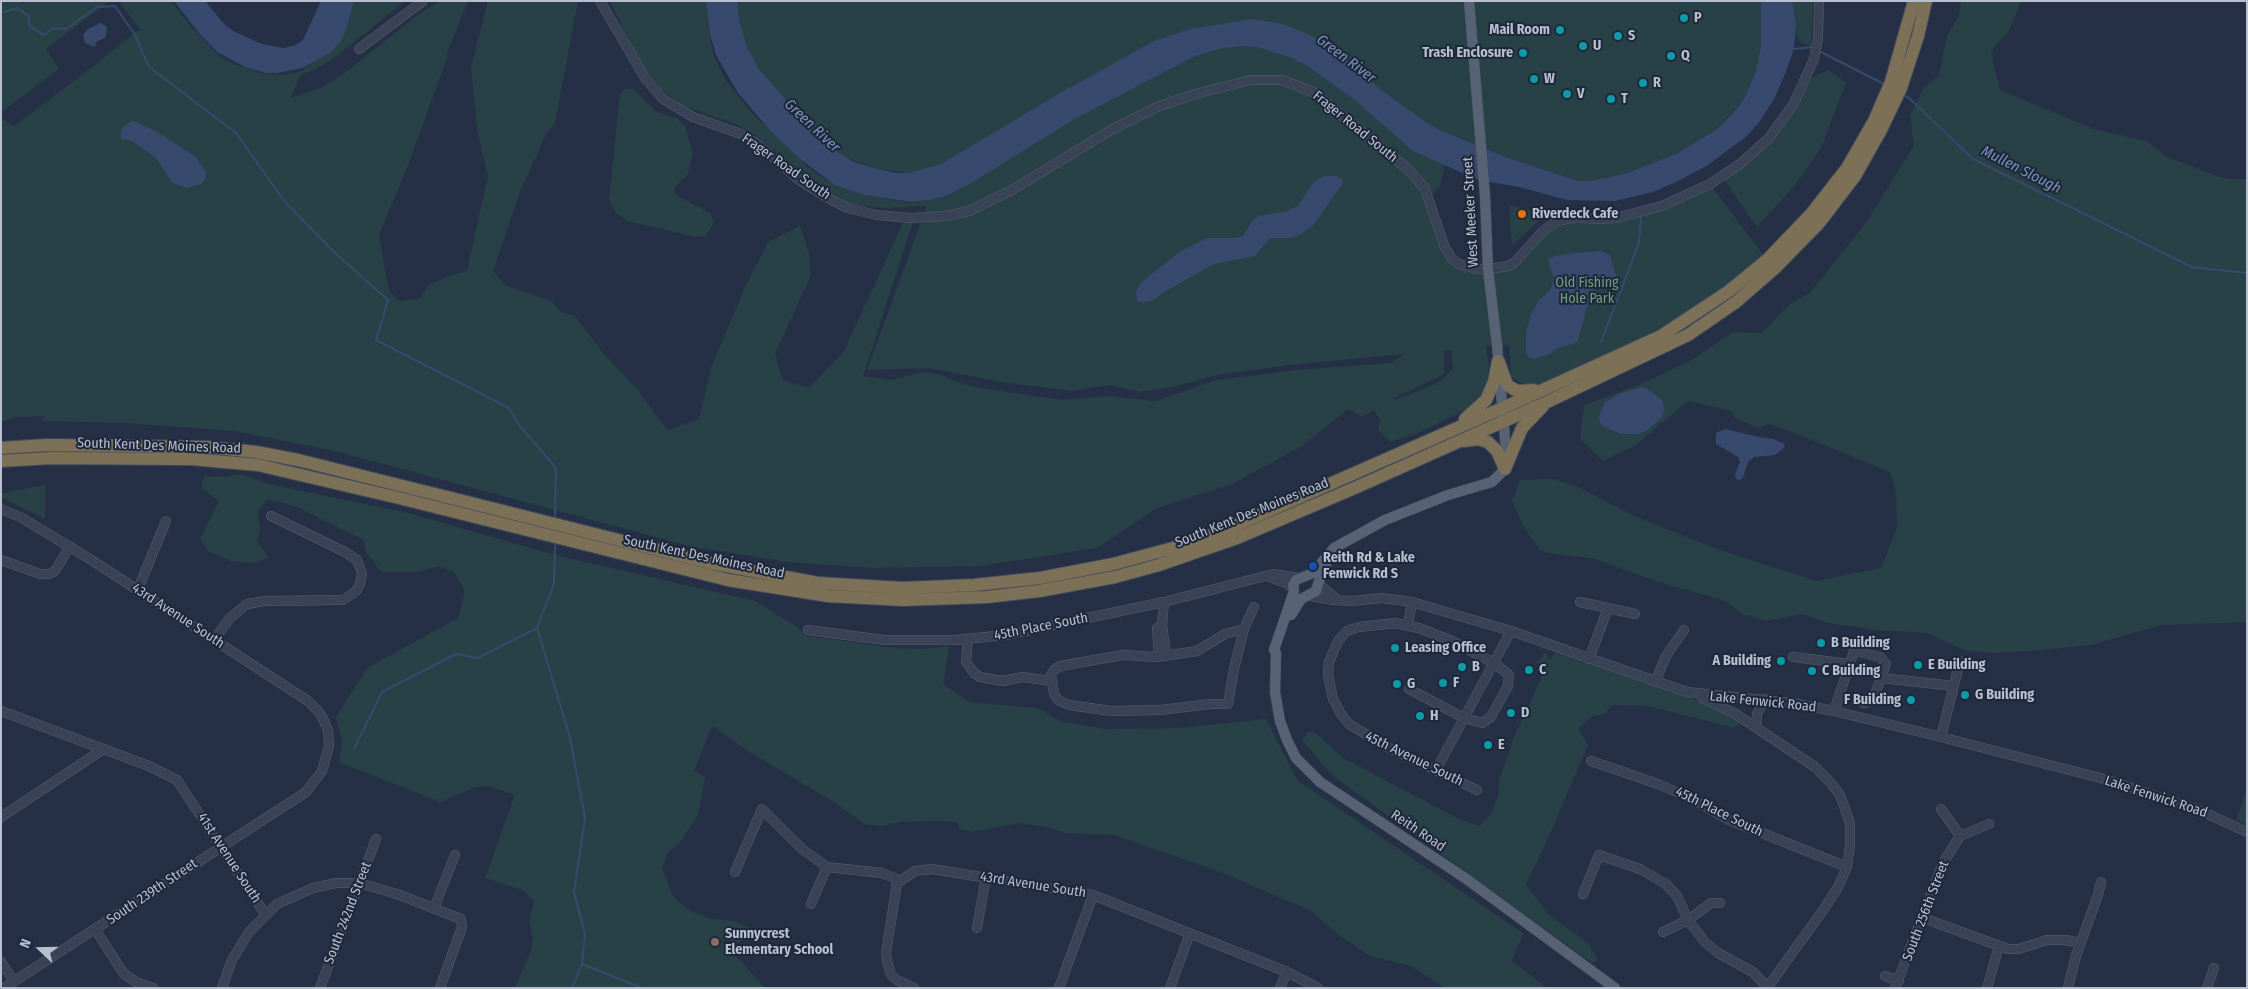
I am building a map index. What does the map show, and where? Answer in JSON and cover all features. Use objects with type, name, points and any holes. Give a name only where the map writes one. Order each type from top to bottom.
[{"type":"highway","name":"South Kent Des Moines Road","points":[[1908,47],[1914,1]]},
{"type":"highway","name":"South Kent Des Moines Road","points":[[1503,414],[1548,402],[1688,335],[1736,302],[1775,268],[1819,223],[1855,176],[1877,125],[1891,82],[1908,47],[1926,1]]},
{"type":"highway","name":"South Kent Des Moines Road","points":[[1,461],[51,458],[191,459],[258,465],[728,580],[828,596],[909,600],[987,597],[1040,591],[1101,580],[1160,565],[1237,538],[1503,414],[1544,388],[1661,336],[1729,291],[1767,260],[1811,214],[1847,168],[1877,125]]},
{"type":"highway","points":[[1498,361],[1507,385],[1512,388],[1524,392],[1544,388]]},
{"type":"highway","points":[[1451,437],[1483,405],[1492,388],[1498,361]]},
{"type":"highway","points":[[1505,469],[1522,428],[1548,402]]},
{"type":"highway","name":"South Kent Des Moines Road","points":[[1,448],[46,446],[207,447],[256,452],[336,470],[743,571],[818,583],[910,588],[974,585],[1040,578],[1089,570],[1173,548],[1258,516],[1451,437]]},
{"type":"highway","points":[[1451,437],[1488,442],[1496,451],[1505,469]]},
{"type":"main road","name":"West Meeker Street","points":[[1469,1],[1485,196],[1488,269],[1503,414]]},
{"type":"main road","points":[[1503,414],[1506,450],[1505,469]]},
{"type":"main road","name":"Reith Road","points":[[1300,593],[1294,582],[1316,570],[1334,548],[1385,520],[1440,498],[1492,482],[1505,469]]},
{"type":"main road","name":"Reith Road","points":[[1300,593],[1316,591],[1323,569],[1339,552],[1340,546]]},
{"type":"main road","points":[[1303,576],[1313,575],[1319,582]]},
{"type":"main road","name":"Reith Road","points":[[1300,593],[1277,638],[1274,650],[1276,653],[1275,692],[1280,721],[1286,740],[1296,758],[1320,782],[1465,878],[1615,988]]},
{"type":"street","points":[[359,49],[423,1]]},
{"type":"street","name":"Frager Road South","points":[[600,1],[645,78],[663,99],[693,117],[741,134],[758,144],[803,183],[847,208],[877,215],[910,218],[946,216],[969,211],[1012,190],[1111,130],[1157,107],[1195,94],[1251,80],[1282,80],[1313,92],[1410,171],[1425,189],[1444,245],[1452,259],[1459,264],[1478,269],[1509,266],[1515,262],[1543,231],[1557,221],[1576,217],[1594,219],[1616,218],[1652,209],[1710,184],[1740,164],[1768,139],[1793,105],[1814,59],[1818,39],[1819,1]]},
{"type":"street","name":"43rd Avenue South","points":[[1,509],[22,518],[70,546],[315,707],[328,730],[329,746]]},
{"type":"street","points":[[214,640],[230,618],[247,604],[265,601],[343,600],[356,591],[360,584],[362,573],[357,560],[345,552],[272,516]]},
{"type":"street","points":[[138,589],[166,521]]},
{"type":"street","points":[[1,560],[40,574],[49,574],[55,571],[70,546]]},
{"type":"street","name":"45th Place South","points":[[808,630],[884,640],[968,639],[1022,633],[1276,574],[1303,576]]},
{"type":"street","points":[[1270,576],[1286,583],[1300,593]]},
{"type":"street","points":[[1319,582],[1336,599]]},
{"type":"street","name":"Lake Fenwick Road","points":[[1300,593],[1352,601],[1382,598],[1412,602],[1511,631],[1687,692],[1765,700],[1834,711],[1941,737],[2104,779],[2201,811],[2247,832]]},
{"type":"street","points":[[1161,602],[1156,633],[1163,656]]},
{"type":"street","points":[[1409,689],[1464,718],[1484,722],[1491,718],[1509,682],[1506,672],[1494,663],[1443,637],[1408,626],[1412,602]]},
{"type":"street","points":[[1580,602],[1635,614]]},
{"type":"street","points":[[1244,629],[1225,634],[1197,651],[1163,656],[1123,655],[1066,665],[1053,671],[1051,681],[1057,699],[1077,708],[1111,711],[1160,710],[1228,704],[1244,629],[1254,607]]},
{"type":"street","points":[[1589,659],[1608,608]]},
{"type":"street","name":"45th Avenue South","points":[[1408,626],[1389,623],[1359,627],[1350,629],[1341,637],[1329,662],[1329,681],[1337,708],[1344,719],[1359,732],[1387,748],[1477,790]]},
{"type":"street","points":[[1655,682],[1666,656],[1684,630]]},
{"type":"street","points":[[1436,770],[1511,631]]},
{"type":"street","points":[[968,639],[966,662],[974,673],[1002,681],[1023,677],[1051,681]]},
{"type":"street","points":[[1834,711],[1854,651],[1883,658],[1886,665],[1873,700],[1864,703]]},
{"type":"street","points":[[1793,657],[1850,664]]},
{"type":"street","points":[[1941,737],[1960,661]]},
{"type":"street","points":[[1882,678],[1954,686]]},
{"type":"street","points":[[1583,894],[1599,855],[1640,869],[1666,884],[1677,896],[1688,920],[1704,942],[1722,956],[1753,972],[1767,988],[1824,910],[1847,867],[1850,846],[1850,823],[1840,795],[1815,767],[1756,726],[1715,703],[1687,692]]},
{"type":"street","points":[[1756,726],[1759,709],[1765,700]]},
{"type":"street","name":"41st Avenue South","points":[[1,711],[149,766],[178,780],[265,914],[277,904],[302,892],[336,883],[359,883],[459,918],[462,927],[440,988]]},
{"type":"street","name":"South 239th Street","points":[[4,988],[306,792],[322,771],[329,746]]},
{"type":"street","points":[[1,817],[102,750]]},
{"type":"street","name":"45th Place South","points":[[1591,761],[1658,784],[1727,819],[1847,867]]},
{"type":"street","points":[[735,872],[762,809],[802,849],[827,867],[882,873],[894,878],[897,883],[886,953],[891,975],[914,988]]},
{"type":"street","points":[[1941,809],[1960,836],[1990,824]]},
{"type":"street","name":"South 256th Street","points":[[1897,984],[1944,863],[1960,836]]},
{"type":"street","name":"South 242nd Street","points":[[320,988],[376,839]]},
{"type":"street","points":[[434,908],[454,855]]},
{"type":"street","points":[[811,904],[827,867]]},
{"type":"street","name":"43rd Avenue South","points":[[897,883],[915,871],[924,869],[986,877],[1093,895],[1287,972],[1318,988]]},
{"type":"street","points":[[977,928],[986,877]]},
{"type":"street","points":[[2068,988],[2080,943],[2098,895],[2100,882]]},
{"type":"street","points":[[1058,988],[1093,895]]},
{"type":"street","points":[[1663,932],[1688,920],[1712,903],[1720,903]]},
{"type":"street","points":[[222,988],[236,951],[248,932],[265,914]]},
{"type":"street","points":[[1923,918],[1999,946],[2019,949],[2047,940],[2065,940],[2080,943]]},
{"type":"street","points":[[95,929],[124,974],[136,982],[153,988]]},
{"type":"street","points":[[1170,988],[1190,933]]},
{"type":"street","points":[[1987,988],[1999,946]]},
{"type":"street","points":[[1,962],[14,981]]},
{"type":"street","points":[[2207,988],[2214,968]]},
{"type":"street","points":[[1280,988],[1287,972]]},
{"type":"street","points":[[1884,976],[1897,984]]},
{"type":"green space","points":[[1,1],[110,1],[46,49],[59,69],[1,112]]},
{"type":"green space","name":"Old Fishing Hole Park","points":[[119,1],[171,1],[188,23],[216,53],[229,62],[261,73],[284,75],[301,71],[329,53],[340,41],[354,1],[405,1],[338,55],[315,70],[300,75],[291,98],[323,87],[349,70],[416,16],[440,1],[468,1],[447,53],[448,55],[409,163],[379,235],[389,291],[400,301],[419,299],[429,285],[467,270],[488,176],[477,130],[471,67],[488,1],[578,1],[555,123],[546,134],[520,192],[493,271],[505,285],[551,301],[561,312],[575,316],[603,353],[639,391],[667,430],[699,419],[711,368],[746,285],[768,242],[800,226],[809,254],[811,275],[775,354],[783,380],[809,388],[844,351],[903,223],[913,222],[863,376],[891,380],[922,372],[941,374],[953,381],[974,387],[1062,400],[1107,396],[1155,401],[1216,380],[1298,370],[1391,363],[1404,354],[1289,365],[1217,375],[1172,387],[1140,392],[1110,385],[1071,391],[1001,382],[929,368],[867,370],[927,206],[886,208],[845,204],[805,185],[776,151],[757,136],[737,125],[682,105],[662,90],[639,61],[610,1],[708,1],[713,54],[725,79],[754,116],[793,147],[806,166],[825,179],[863,194],[909,203],[929,200],[941,165],[909,173],[876,169],[842,156],[825,144],[772,86],[753,60],[744,43],[735,1],[1761,1],[1761,46],[1756,72],[1744,99],[1716,130],[1699,141],[1676,154],[1627,173],[1591,181],[1579,181],[1508,158],[1448,133],[1440,185],[1429,198],[1444,245],[1459,264],[1509,266],[1557,221],[1616,218],[1710,184],[1767,260],[1685,321],[1544,388],[1519,382],[1511,376],[1509,345],[1486,346],[1489,367],[1486,390],[1473,406],[1420,432],[1391,442],[1378,430],[1380,420],[1374,410],[1363,417],[1348,409],[1302,446],[1230,485],[1157,508],[1097,548],[981,566],[873,568],[787,562],[689,546],[335,451],[235,431],[124,423],[41,421],[45,416],[17,417],[1,422],[1,118],[14,126],[140,30]],"holes":[[[1453,350],[1451,351],[1453,368],[1444,378],[1435,384],[1398,399],[1392,399],[1444,374],[1444,351]]]},
{"type":"green space","points":[[1788,1],[1813,1],[1811,46],[1801,43],[1797,37]]},
{"type":"green space","points":[[1961,1],[2021,1],[2009,31],[1994,47],[1991,54],[2000,90],[2094,129],[2146,141],[2167,157],[2212,174],[2229,179],[2247,179],[2247,622],[2161,625],[2091,645],[1999,653],[1966,651],[1927,633],[1875,630],[1829,623],[1802,614],[1766,621],[1742,614],[1726,601],[1656,581],[1592,558],[1553,554],[1540,550],[1525,529],[1512,501],[1520,480],[1554,479],[1578,487],[1634,516],[1717,549],[1816,581],[1881,568],[1897,528],[1896,492],[1890,472],[1769,424],[1759,428],[1735,418],[1731,411],[1688,401],[1636,445],[1603,461],[1580,439],[1584,405],[1639,385],[1692,360],[1733,332],[1762,333],[1790,304],[1810,293],[1868,220],[1914,145],[1910,116],[1924,87],[1939,76],[1947,36],[1959,16]],"holes":[[[1604,403],[1621,434],[1602,426],[1598,419]]]},
{"type":"green space","points":[[1829,70],[1846,83],[1821,148],[1795,185],[1757,227],[1723,178],[1780,129],[1797,106],[1811,78]]},
{"type":"green space","points":[[632,88],[657,112],[676,118],[685,126],[693,154],[687,175],[675,187],[675,192],[681,198],[710,213],[714,222],[706,236],[695,237],[628,221],[616,213],[609,200],[620,94],[625,89]]},
{"type":"green space","points":[[1509,205],[1547,214],[1512,245]]},
{"type":"green space","points":[[240,474],[268,484],[408,513],[555,555],[755,601],[794,625],[807,636],[895,648],[925,649],[949,646],[943,684],[969,702],[1037,708],[1060,721],[1105,729],[1177,728],[1266,719],[1297,780],[1523,933],[1512,961],[1547,988],[1445,988],[1411,966],[1370,956],[1339,935],[1311,911],[1223,873],[1114,835],[1064,833],[1046,827],[1018,823],[972,832],[961,829],[956,822],[899,822],[883,826],[864,824],[837,804],[748,751],[712,726],[694,771],[705,777],[698,815],[678,845],[668,852],[662,869],[673,896],[688,910],[711,919],[735,921],[750,929],[767,930],[739,942],[721,939],[765,988],[515,988],[530,953],[533,938],[529,923],[534,902],[524,891],[485,878],[515,795],[489,786],[475,787],[440,802],[339,762],[342,742],[336,717],[367,668],[458,618],[465,592],[454,572],[439,566],[418,572],[381,572],[366,552],[364,540],[297,507],[267,499],[258,511],[260,528],[257,541],[269,558],[255,563],[231,561],[208,551],[200,539],[219,501],[201,488],[204,476],[227,477]]},
{"type":"green space","points":[[45,485],[45,519],[1,497],[2,493]]},
{"type":"green space","points":[[1545,652],[1549,660],[1556,652],[1682,694],[1721,711],[1740,723],[1734,728],[1649,706],[1613,705],[1604,714],[1591,717],[1578,729],[1588,745],[1526,885],[1549,915],[1588,943],[1598,960],[1592,963],[1333,776],[1302,740],[1308,732],[1316,733],[1343,758],[1459,819],[1480,826],[1491,813],[1499,794],[1499,781],[1514,737],[1542,676],[1537,663]]},
{"type":"green space","points":[[2247,790],[2247,825],[2236,819]]},
{"type":"water","points":[[174,1],[205,1],[225,25],[235,32],[262,44],[283,48],[296,45],[303,40],[321,1],[354,1],[341,41],[330,53],[303,68],[266,73],[245,67],[217,52],[198,32]]},
{"type":"water","name":"Green River","points":[[706,1],[737,1],[739,20],[747,47],[759,69],[814,133],[831,148],[852,161],[896,173],[909,173],[941,164],[1062,92],[1154,41],[1190,29],[1253,19],[1283,24],[1317,38],[1346,59],[1381,90],[1427,123],[1440,130],[1508,158],[1579,181],[1591,181],[1627,173],[1676,154],[1716,130],[1731,115],[1744,99],[1756,71],[1761,46],[1761,1],[1792,1],[1796,25],[1794,49],[1774,99],[1760,121],[1747,136],[1708,165],[1676,182],[1653,192],[1615,201],[1567,200],[1519,187],[1479,180],[1413,151],[1355,100],[1306,65],[1292,58],[1257,47],[1241,46],[1218,49],[1193,57],[1071,121],[973,182],[948,195],[911,202],[865,195],[835,185],[804,162],[775,136],[738,93],[716,55],[710,34]]},
{"type":"water","points":[[101,23],[107,27],[106,37],[96,42],[95,47],[85,43],[83,35],[88,29]]},
{"type":"water","points":[[133,121],[154,130],[196,157],[206,172],[205,179],[201,184],[187,188],[173,183],[156,158],[132,141],[121,139],[121,131],[124,126]]},
{"type":"water","points":[[1324,176],[1337,176],[1342,179],[1343,183],[1314,224],[1300,235],[1288,238],[1270,238],[1255,256],[1214,264],[1153,300],[1143,303],[1137,301],[1136,291],[1143,281],[1181,251],[1207,238],[1235,238],[1243,236],[1253,220],[1259,216],[1287,211],[1298,206],[1313,183]]},
{"type":"water","points":[[1600,251],[1610,255],[1616,276],[1610,289],[1594,289],[1591,292],[1578,341],[1557,348],[1550,354],[1534,359],[1528,357],[1526,353],[1526,332],[1531,314],[1539,300],[1550,290],[1554,278],[1548,260],[1555,256]]},
{"type":"water","points":[[1642,387],[1662,400],[1664,409],[1662,417],[1649,429],[1639,434],[1621,434],[1602,426],[1598,419],[1604,403],[1619,394]]},
{"type":"water","points":[[1725,429],[1773,439],[1783,443],[1785,447],[1775,455],[1754,457],[1748,462],[1743,477],[1740,480],[1736,479],[1735,475],[1740,462],[1738,457],[1716,444],[1716,433]]},
{"type":"waterway","points":[[1,13],[17,8],[29,16],[29,25],[43,35],[54,28],[66,29],[97,7],[115,6],[135,35],[149,67],[236,133],[285,202],[335,253],[388,300],[376,340],[509,408],[520,426],[556,468],[555,518]]},
{"type":"waterway","name":"Mullen Slough","points":[[1793,49],[1813,47]]},
{"type":"waterway","name":"Mullen Slough","points":[[1819,51],[1884,84]]},
{"type":"waterway","name":"Mullen Slough","points":[[1903,95],[1909,98],[1973,159],[2192,267],[2247,273]]},
{"type":"waterway","points":[[1601,342],[1639,243],[1641,217]]},
{"type":"waterway","points":[[555,545],[554,584],[537,628],[570,738],[585,818],[574,892],[585,934],[582,964],[572,988]]},
{"type":"waterway","points":[[354,749],[382,692],[456,654],[478,658],[537,628]]},
{"type":"waterway","points":[[582,964],[642,988]]},
{"type":"place","name":"P","points":[[1684,18]]},
{"type":"place","name":"Mail Room","points":[[1560,30]]},
{"type":"place","name":"S","points":[[1618,36]]},
{"type":"place","name":"U","points":[[1583,46]]},
{"type":"place","name":"Trash Enclosure","points":[[1523,53]]},
{"type":"place","name":"Q","points":[[1671,56]]},
{"type":"place","name":"W","points":[[1534,79]]},
{"type":"place","name":"R","points":[[1643,83]]},
{"type":"place","name":"V","points":[[1567,94]]},
{"type":"place","name":"T","points":[[1611,99]]},
{"type":"place","name":"Riverdeck Cafe","points":[[1522,214]]},
{"type":"place","name":"Reith Rd & Lake Fenwick Rd S","points":[[1313,566]]},
{"type":"place","name":"B Building","points":[[1821,643]]},
{"type":"place","name":"Leasing Office","points":[[1395,648]]},
{"type":"place","name":"A Building","points":[[1781,661]]},
{"type":"place","name":"E Building","points":[[1918,665]]},
{"type":"place","name":"B","points":[[1462,667]]},
{"type":"place","name":"C","points":[[1529,670]]},
{"type":"place","name":"C Building","points":[[1812,671]]},
{"type":"place","name":"F","points":[[1443,683]]},
{"type":"place","name":"G","points":[[1397,684]]},
{"type":"place","name":"G Building","points":[[1965,695]]},
{"type":"place","name":"F Building","points":[[1911,700]]},
{"type":"place","name":"D","points":[[1511,713]]},
{"type":"place","name":"H","points":[[1420,716]]},
{"type":"place","name":"E","points":[[1488,745]]},
{"type":"place","name":"Sunnycrest Elementary School","points":[[715,942]]}]
